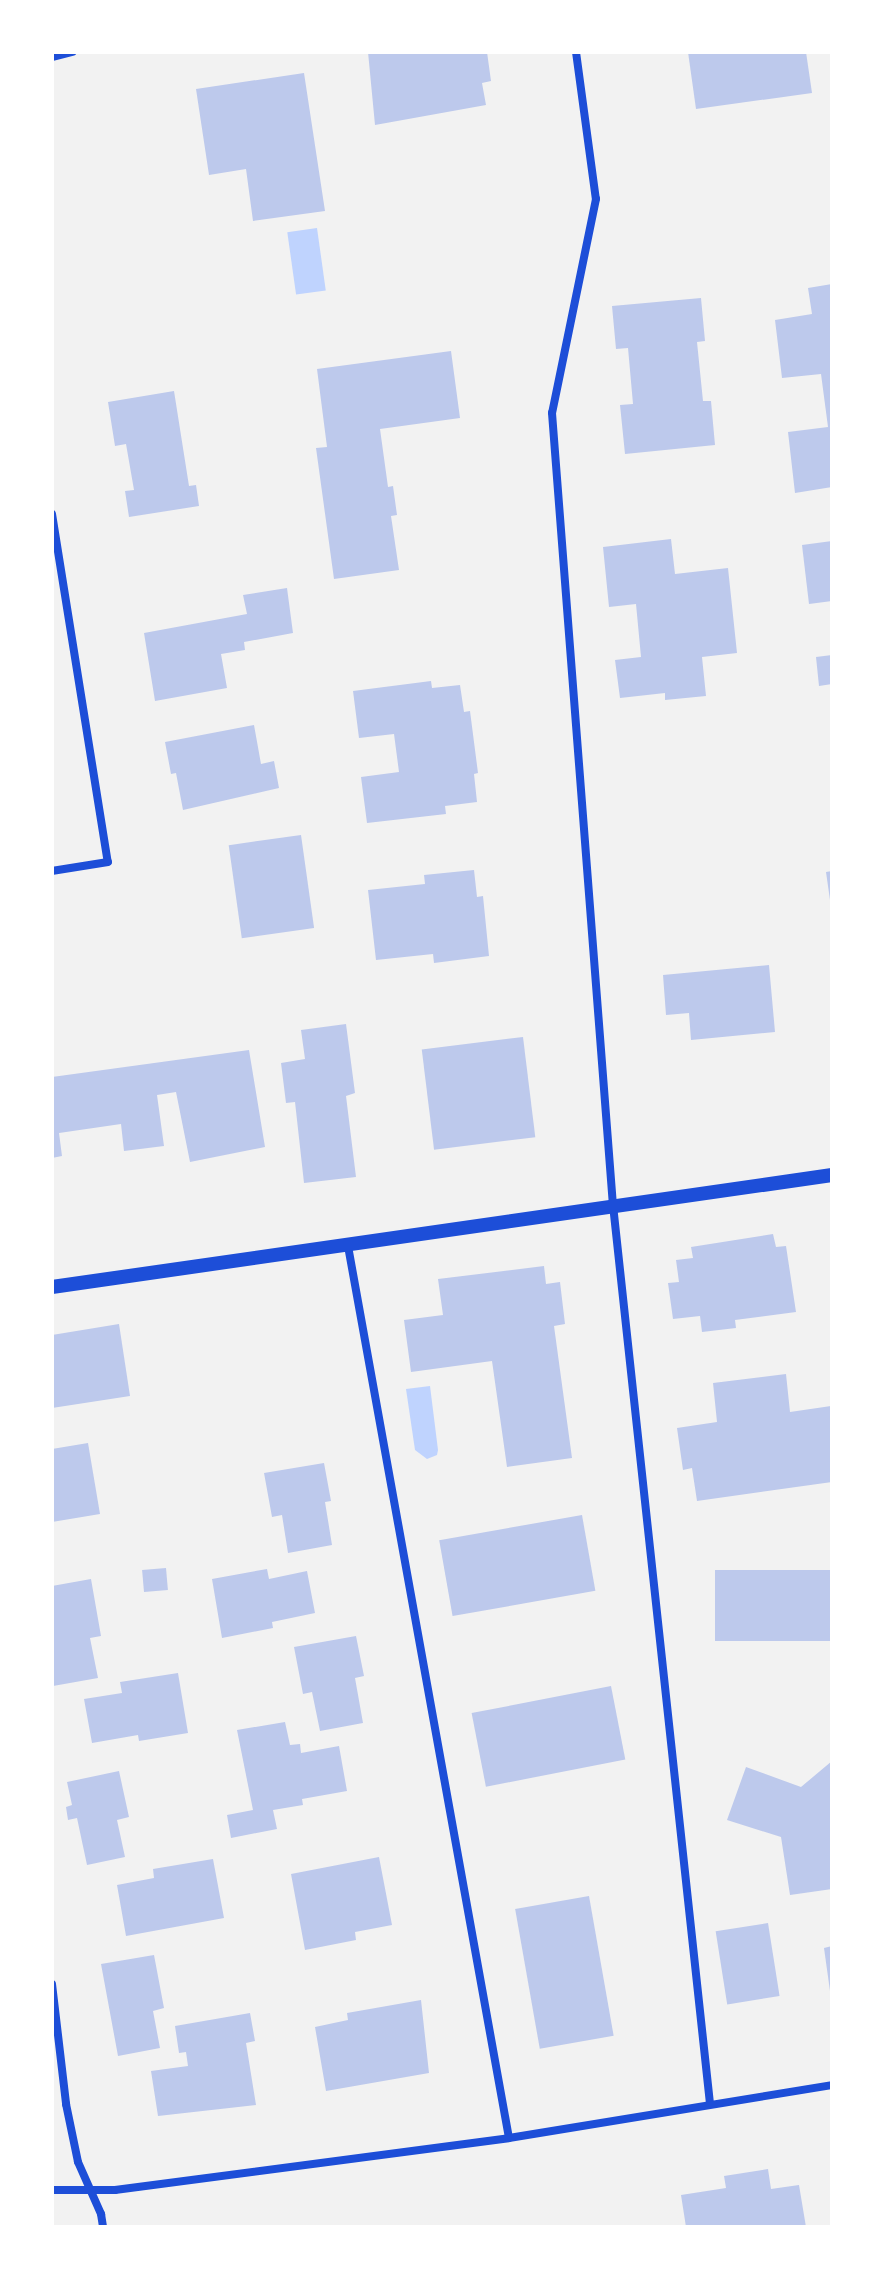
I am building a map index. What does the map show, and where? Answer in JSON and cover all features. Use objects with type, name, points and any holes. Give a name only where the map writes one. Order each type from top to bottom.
[{"type":"street","points":[[52,57],[72,52]]},
{"type":"street","points":[[576,52],[596,199],[552,413],[613,1205],[710,2104]]},
{"type":"street","points":[[52,514],[108,862],[52,871]]},
{"type":"street","points":[[52,1287],[832,1175]]},
{"type":"street","points":[[348,1246],[509,2138]]},
{"type":"street","points":[[52,1984],[66,2104],[78,2162],[88,2190],[96,2201],[103,2227]]},
{"type":"street","points":[[52,2190],[88,2190],[509,2138],[832,2085]]},
{"type":"water","points":[[317,228],[326,290],[296,295],[287,232]]},
{"type":"water","points":[[430,1386],[438,1450],[437,1455],[427,1459],[415,1450],[406,1389]]},
{"type":"building","points":[[368,52],[487,52],[491,81],[482,83],[486,105],[375,125]]},
{"type":"building","points":[[688,52],[806,52],[812,93],[696,109]]},
{"type":"building","points":[[304,73],[325,211],[253,221],[246,169],[209,175],[196,89]]},
{"type":"building","points":[[832,284],[832,487],[795,493],[788,432],[828,427],[821,374],[782,378],[775,320],[812,314],[808,288]]},
{"type":"building","points":[[701,298],[705,341],[697,342],[703,401],[711,401],[715,445],[625,454],[620,405],[633,404],[628,348],[616,349],[612,306]]},
{"type":"building","points":[[451,351],[460,418],[380,429],[388,487],[393,486],[397,515],[391,516],[399,570],[334,579],[316,448],[327,447],[317,369]]},
{"type":"building","points":[[174,391],[189,486],[196,485],[199,506],[129,517],[125,491],[134,490],[126,444],[115,446],[108,402]]},
{"type":"building","points":[[671,539],[675,574],[728,568],[737,653],[702,657],[706,696],[665,700],[665,693],[620,698],[615,660],[641,657],[636,604],[609,607],[603,547]]},
{"type":"building","points":[[832,541],[832,601],[809,604],[802,545]]},
{"type":"building","points":[[287,588],[293,633],[244,642],[245,650],[221,654],[227,688],[155,701],[144,633],[247,614],[243,595]]},
{"type":"building","points":[[832,655],[832,684],[819,686],[816,657]]},
{"type":"building","points":[[431,681],[432,688],[460,685],[464,712],[470,711],[478,773],[474,774],[477,802],[445,806],[446,814],[367,823],[361,777],[399,772],[394,734],[359,738],[353,691]]},
{"type":"building","points":[[254,725],[261,764],[274,761],[279,788],[183,810],[176,773],[171,774],[165,742]]},
{"type":"building","points":[[301,835],[314,928],[242,938],[229,845]]},
{"type":"building","points":[[474,870],[477,897],[483,896],[489,956],[434,963],[433,954],[376,960],[368,890],[425,884],[424,875]]},
{"type":"building","points":[[832,871],[832,900],[830,900],[826,872]]},
{"type":"building","points":[[769,965],[775,1032],[691,1040],[689,1013],[666,1015],[663,975]]},
{"type":"building","points":[[346,1024],[355,1093],[346,1096],[356,1177],[304,1183],[295,1102],[286,1103],[281,1063],[305,1059],[301,1030]]},
{"type":"building","points":[[523,1037],[535,1137],[434,1150],[422,1049]]},
{"type":"building","points":[[249,1050],[265,1147],[190,1162],[176,1092],[157,1095],[164,1146],[124,1151],[121,1124],[59,1133],[62,1156],[52,1158],[52,1077]]},
{"type":"building","points":[[773,1234],[776,1247],[786,1246],[796,1312],[735,1320],[736,1328],[702,1332],[700,1316],[673,1319],[668,1283],[679,1282],[676,1260],[693,1258],[691,1247]]},
{"type":"building","points":[[544,1266],[546,1284],[560,1282],[565,1324],[554,1326],[572,1458],[507,1467],[492,1361],[411,1372],[404,1320],[443,1315],[438,1279]]},
{"type":"building","points":[[119,1324],[130,1396],[52,1408],[52,1335]]},
{"type":"building","points":[[786,1374],[790,1412],[831,1406],[832,1482],[697,1501],[692,1468],[683,1470],[677,1428],[717,1422],[713,1383]]},
{"type":"building","points":[[88,1443],[100,1514],[52,1522],[52,1449]]},
{"type":"building","points":[[324,1463],[331,1501],[325,1502],[332,1545],[288,1553],[282,1515],[272,1517],[264,1473]]},
{"type":"building","points":[[582,1515],[595,1591],[453,1616],[439,1540]]},
{"type":"building","points":[[166,1568],[168,1590],[144,1592],[142,1570]]},
{"type":"building","points":[[267,1569],[269,1579],[307,1571],[315,1613],[272,1622],[273,1628],[222,1638],[212,1579]]},
{"type":"building","points":[[715,1570],[832,1570],[832,1641],[715,1641]]},
{"type":"building","points":[[91,1579],[101,1636],[90,1638],[98,1678],[53,1686],[52,1586]]},
{"type":"building","points":[[356,1636],[364,1676],[355,1678],[363,1723],[320,1731],[312,1692],[303,1694],[294,1647]]},
{"type":"building","points":[[178,1673],[188,1733],[139,1741],[138,1735],[92,1743],[84,1699],[122,1693],[120,1682]]},
{"type":"building","points":[[611,1686],[625,1760],[486,1787],[472,1713]]},
{"type":"building","points":[[285,1722],[290,1745],[300,1744],[301,1753],[339,1746],[347,1791],[302,1799],[303,1805],[273,1810],[277,1829],[231,1838],[227,1815],[253,1810],[237,1730]]},
{"type":"building","points":[[832,1761],[832,1889],[790,1895],[781,1837],[727,1820],[746,1767],[801,1787]]},
{"type":"building","points":[[119,1771],[129,1817],[117,1820],[125,1857],[87,1865],[77,1818],[68,1820],[66,1807],[72,1805],[67,1782]]},
{"type":"building","points":[[379,1857],[392,1925],[355,1932],[356,1940],[305,1950],[291,1874]]},
{"type":"building","points":[[213,1859],[224,1918],[126,1936],[117,1885],[154,1878],[153,1869]]},
{"type":"building","points":[[589,1896],[614,2036],[540,2049],[515,1909]]},
{"type":"building","points":[[768,1923],[780,1996],[727,2004],[716,1931]]},
{"type":"building","points":[[832,1946],[832,1991],[830,1991],[824,1948]]},
{"type":"building","points":[[154,1955],[164,2008],[153,2011],[160,2048],[118,2056],[101,1964]]},
{"type":"building","points":[[421,2000],[429,2073],[326,2091],[315,2027],[348,2020],[347,2013]]},
{"type":"building","points":[[250,2013],[255,2041],[246,2043],[256,2105],[158,2116],[151,2071],[188,2066],[186,2052],[179,2053],[175,2026]]},
{"type":"building","points":[[768,2169],[771,2189],[799,2185],[806,2227],[686,2227],[681,2195],[726,2188],[724,2176]]}]
